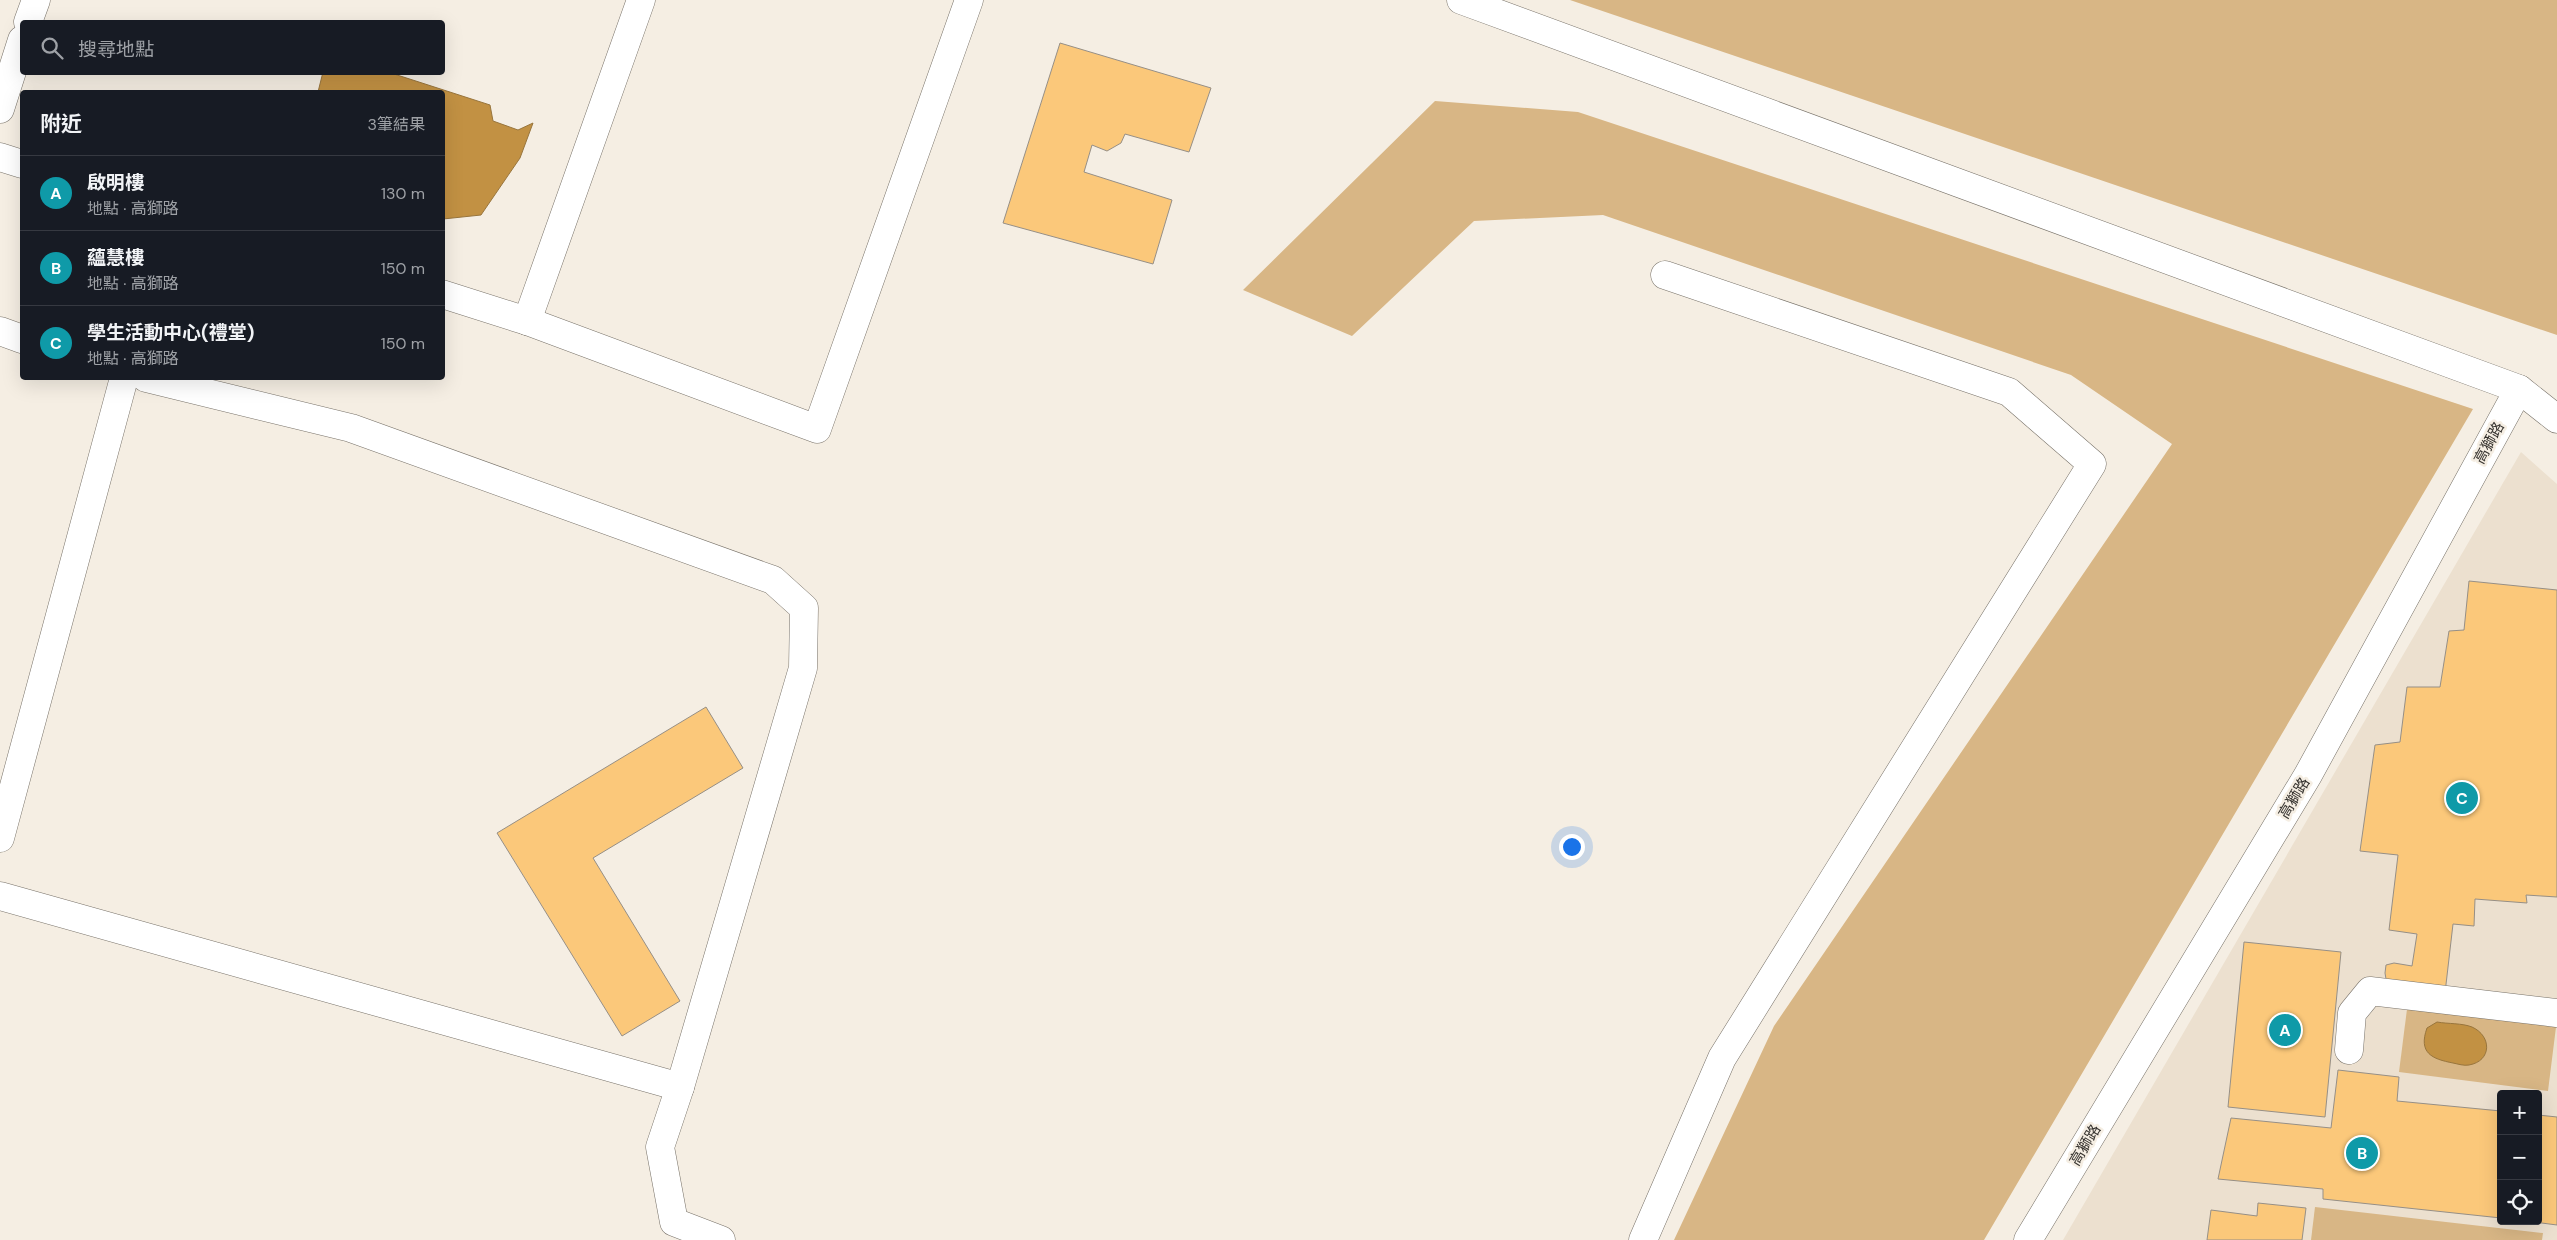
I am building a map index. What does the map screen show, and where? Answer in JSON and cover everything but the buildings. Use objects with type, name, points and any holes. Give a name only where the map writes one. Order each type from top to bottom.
[{"type":"street","points":[[29,20],[36,0]]},
{"type":"street","points":[[527,321],[641,0]]},
{"type":"street","points":[[445,295],[527,321],[817,429],[968,0]]},
{"type":"street","points":[[1461,0],[2519,389],[2557,419]]},
{"type":"street","points":[[0,108],[20,46]]},
{"type":"street","points":[[0,157],[20,163]]},
{"type":"street","points":[[1643,1240],[1722,1058],[2092,464],[2009,392],[1665,275]]},
{"type":"street","points":[[0,331],[20,338]]},
{"type":"street","points":[[0,838],[123,380]]},
{"type":"street","points":[[154,380],[351,428],[773,580],[804,608],[803,668],[680,1087],[660,1147],[674,1222],[722,1240]]},
{"type":"street","name":"高獅路","points":[[2028,1240],[2308,775],[2519,389]]},
{"type":"street","points":[[0,896],[680,1087]]},
{"type":"street","points":[[2348,1050],[2352,1013],[2370,991],[2557,1013]]},
{"type":"shaded area","points":[[1570,0],[2557,0],[2557,335]]},
{"type":"shaded area","points":[[322,75],[397,75],[444,90],[318,90]]},
{"type":"shaded area","points":[[445,90],[490,105],[493,121],[518,130],[533,123],[520,158],[481,215],[445,219]]},
{"type":"shaded area","points":[[1435,101],[1578,112],[2473,409],[1984,1240],[1674,1240],[1774,1026],[2172,444],[2071,375],[1603,215],[1474,221],[1352,336],[1243,290]]},
{"type":"shaded area","points":[[2521,452],[2557,484],[2557,1240],[2063,1240]]},
{"type":"shaded area","points":[[2407,1009],[2556,1027],[2548,1091],[2399,1072]]},
{"type":"shaded area","points":[[2437,1022],[2459,1024],[2479,1031],[2486,1042],[2487,1048],[2482,1059],[2477,1063],[2463,1065],[2433,1057],[2426,1049],[2424,1043],[2427,1028]]},
{"type":"shaded area","points":[[2315,1207],[2543,1233],[2542,1240],[2311,1240]]},
{"type":"place","name":"學生活動中心(禮堂)","points":[[2462,798]]},
{"type":"place","name":"啟明樓","points":[[2285,1030]]},
{"type":"place","name":"蘊慧樓","points":[[2362,1153]]}]
